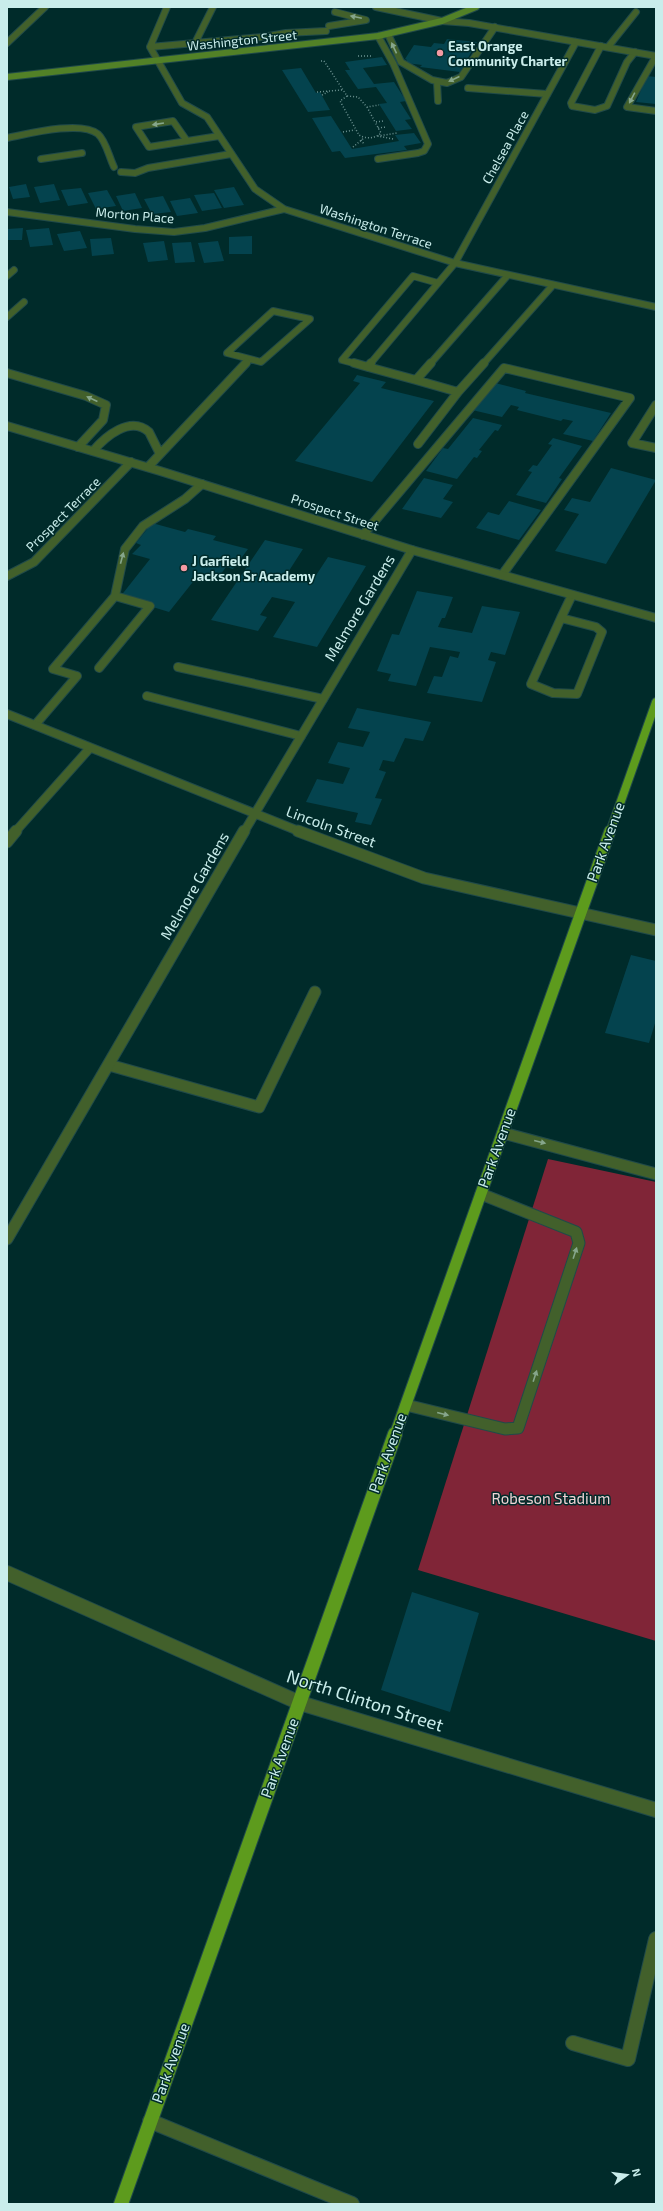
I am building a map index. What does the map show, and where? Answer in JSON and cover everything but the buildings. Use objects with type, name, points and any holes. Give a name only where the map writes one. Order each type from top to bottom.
[{"type":"main road","name":"Washington Street","points":[[7,77],[378,36],[442,21],[476,7]]},
{"type":"main road","name":"Park Avenue","points":[[121,2204],[656,702]]},
{"type":"street","points":[[7,44],[45,7]]},
{"type":"street","points":[[167,7],[150,47],[263,37],[278,33],[298,34],[327,29],[366,20],[337,10],[327,29],[324,43]]},
{"type":"street","points":[[195,43],[213,7]]},
{"type":"street","points":[[376,7],[442,21],[495,28],[656,56],[650,64],[627,107],[656,111]]},
{"type":"street","points":[[635,52],[627,62],[607,106],[595,110],[572,106],[571,103],[604,46],[636,12]]},
{"type":"street","points":[[388,34],[401,62],[437,82],[448,83],[461,77],[495,28]]},
{"type":"street","points":[[378,36],[393,63],[428,144],[424,151],[378,159]]},
{"type":"street","name":"Chelsea Place","points":[[368,367],[454,263],[576,42]]},
{"type":"street","name":"Washington Terrace","points":[[150,47],[182,103],[207,118],[255,189],[284,209],[454,263],[508,275],[551,287],[656,307]]},
{"type":"street","points":[[650,64],[656,70]]},
{"type":"street","points":[[437,82],[438,101]]},
{"type":"street","points":[[468,88],[547,94]]},
{"type":"street","points":[[187,141],[173,121],[136,127],[149,147],[219,136]]},
{"type":"street","points":[[7,138],[74,128],[92,130],[98,134],[114,167]]},
{"type":"street","points":[[41,158],[82,153]]},
{"type":"street","points":[[121,172],[126,174],[144,171],[148,168],[231,154]]},
{"type":"street","name":"Morton Place","points":[[7,212],[135,229],[174,232],[205,228],[284,209]]},
{"type":"street","points":[[7,276],[14,270]]},
{"type":"street","points":[[416,380],[508,275]]},
{"type":"street","points":[[438,283],[413,276],[342,360],[458,392]]},
{"type":"street","points":[[418,444],[458,392],[551,287]]},
{"type":"street","points":[[7,317],[24,302]]},
{"type":"street","points":[[273,311],[310,319],[261,362],[249,360],[227,353],[273,311]]},
{"type":"street","points":[[148,467],[249,360]]},
{"type":"street","points":[[363,535],[504,368],[630,398],[502,575]]},
{"type":"street","points":[[7,373],[86,396],[106,405],[103,420],[78,447]]},
{"type":"street","points":[[656,405],[632,443],[656,448]]},
{"type":"street","name":"Prospect Street","points":[[7,426],[148,467],[412,550],[656,618]]},
{"type":"street","points":[[93,451],[106,436],[117,429],[129,426],[143,427],[148,431],[153,438],[154,447],[160,454]]},
{"type":"street","name":"Prospect Terrace","points":[[7,576],[34,562],[131,462]]},
{"type":"street","points":[[35,725],[77,676],[53,668],[115,596],[125,549],[143,526],[185,499],[202,484]]},
{"type":"street","name":"Melmore Gardens","points":[[7,1239],[254,815],[412,550]]},
{"type":"street","points":[[561,618],[596,627],[602,632],[577,694],[568,695],[537,689],[531,684],[561,618],[572,595]]},
{"type":"street","points":[[99,668],[150,606],[115,596]]},
{"type":"street","points":[[178,667],[323,699]]},
{"type":"street","points":[[147,696],[302,736]]},
{"type":"street","name":"Lincoln Street","points":[[7,714],[254,815],[424,878],[656,930]]},
{"type":"street","points":[[7,842],[90,748]]},
{"type":"street","points":[[109,1065],[259,1107],[315,992]]},
{"type":"street","points":[[502,1133],[656,1174]]},
{"type":"street","points":[[406,1405],[505,1429],[518,1428],[579,1243],[576,1232],[481,1194]]},
{"type":"street","name":"North Clinton Street","points":[[7,1573],[300,1703],[656,1810]]},
{"type":"street","points":[[573,2043],[628,2059],[656,1939]]},
{"type":"street","points":[[150,2121],[352,2204]]},
{"type":"path","points":[[318,61],[324,60],[347,96]]},
{"type":"path","points":[[317,92],[342,90]]},
{"type":"path","points":[[322,95],[328,92]]},
{"type":"path","points":[[364,138],[358,135],[340,101],[347,96],[358,97],[366,107],[381,133],[378,136]]},
{"type":"path","points":[[366,107],[379,105]]},
{"type":"path","points":[[375,122],[384,120]]},
{"type":"path","points":[[378,128],[386,127]]},
{"type":"path","points":[[343,132],[355,130]]},
{"type":"path","points":[[354,147],[364,138],[397,133]]},
{"type":"path","points":[[378,136],[396,140]]},
{"type":"path","points":[[361,140],[364,144]]},
{"type":"green space","name":"Robeson Stadium","points":[[548,1159],[656,1182],[656,1641],[418,1570]]},
{"type":"place","name":"East Orange Community Charter","points":[[440,53]]},
{"type":"place","name":"J Garfield Jackson Sr Academy","points":[[184,568]]}]
